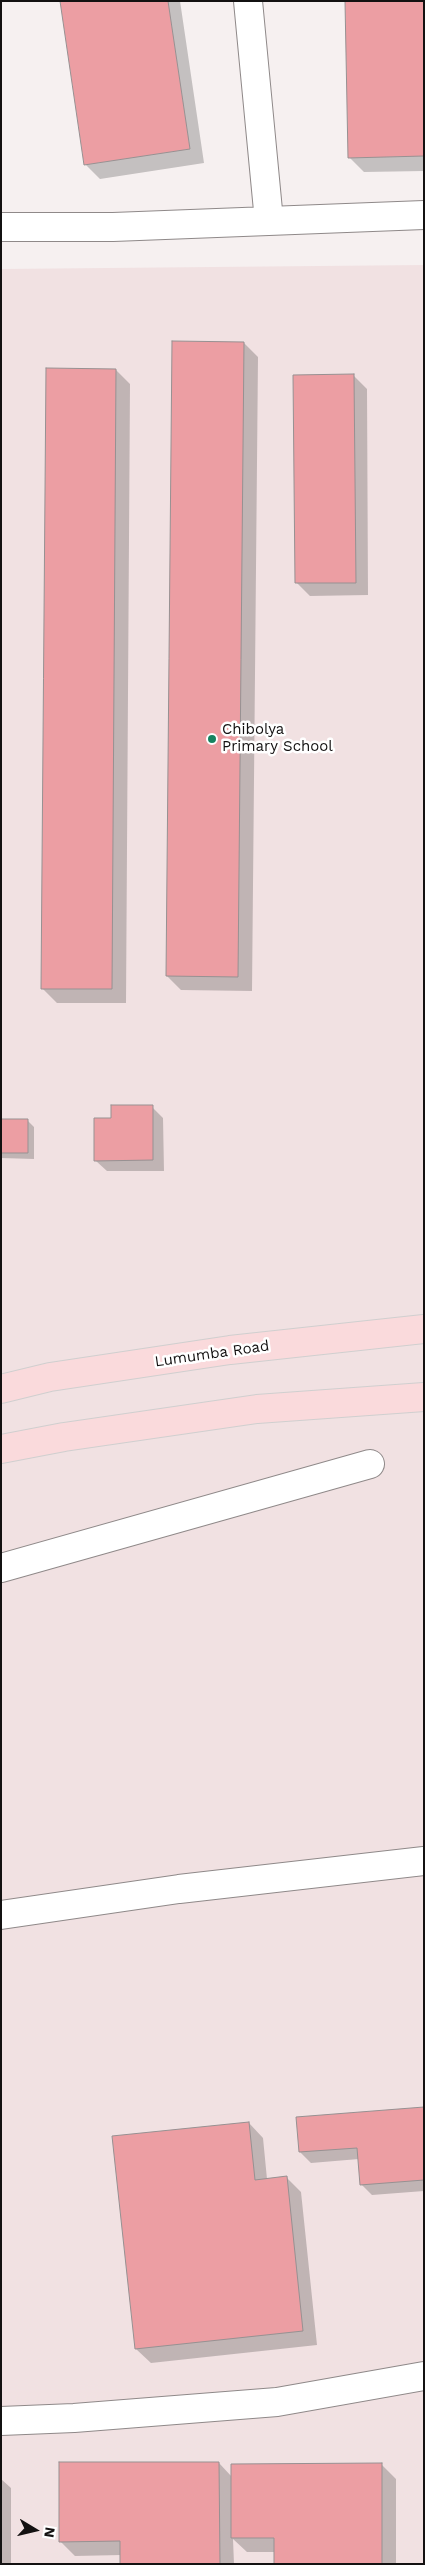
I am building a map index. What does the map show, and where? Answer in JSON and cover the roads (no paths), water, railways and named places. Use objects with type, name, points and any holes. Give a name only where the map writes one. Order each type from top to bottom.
[{"type":"main road","name":"Lumumba Road","points":[[1,1389],[50,1377],[230,1350],[424,1329]]},
{"type":"main road","points":[[1,1449],[64,1437],[257,1409],[424,1397]]},
{"type":"street","points":[[248,1],[270,221]]},
{"type":"street","points":[[1,227],[113,227],[424,215]]},
{"type":"street","points":[[1,1568],[370,1464]]},
{"type":"street","points":[[1,1915],[179,1889],[424,1861]]},
{"type":"street","points":[[1,2421],[74,2418],[277,2402],[424,2376]]},
{"type":"place","name":"Chibolya Primary School","points":[[212,739]]}]
